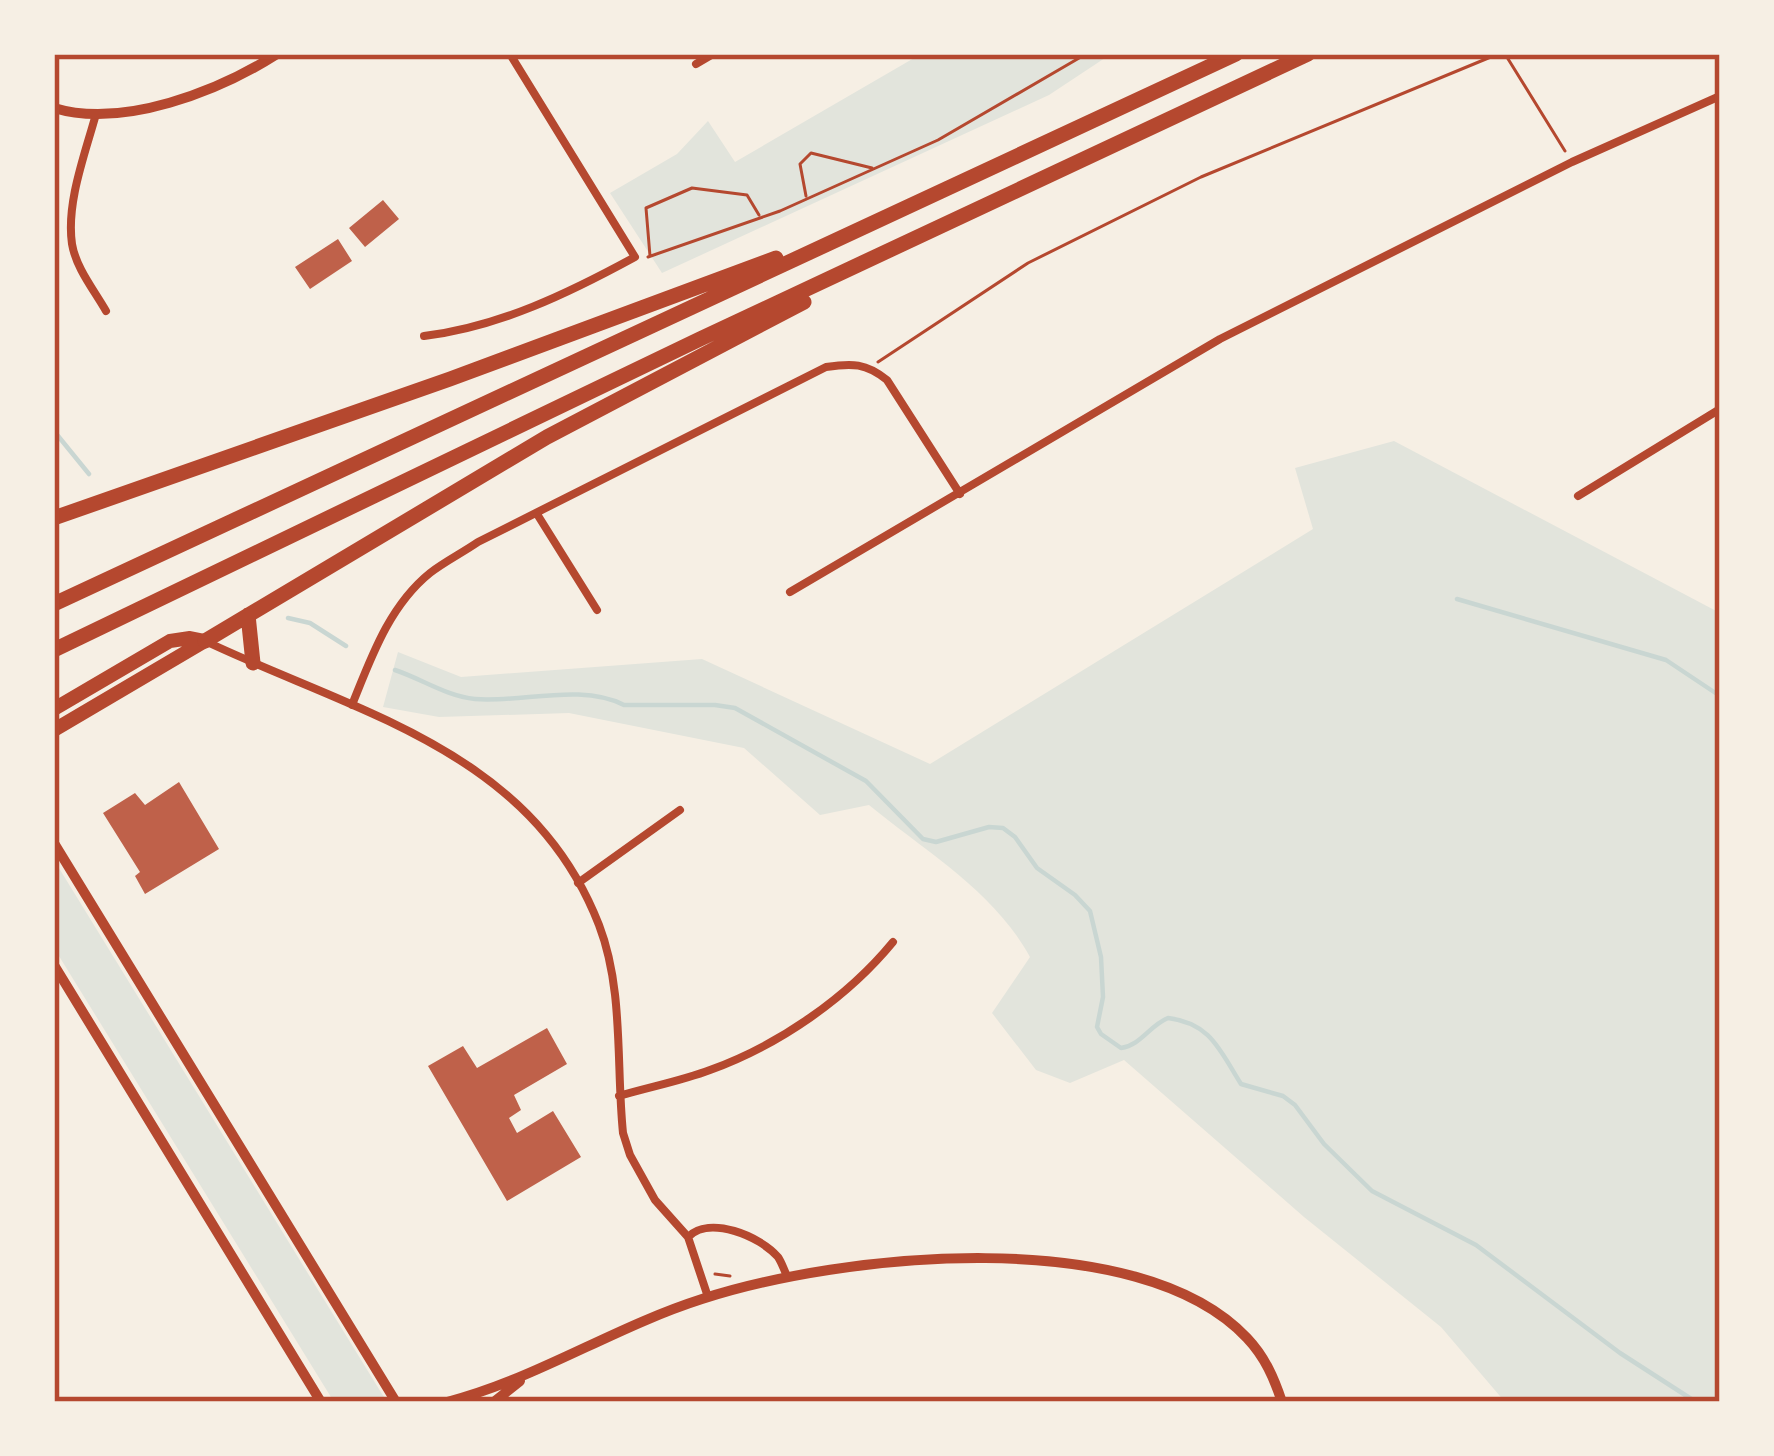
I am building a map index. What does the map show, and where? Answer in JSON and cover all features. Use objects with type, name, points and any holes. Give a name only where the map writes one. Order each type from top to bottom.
[{"type":"highway","points":[[54,604],[1236,54]]},
{"type":"highway","points":[[54,650],[1308,54]]},
{"type":"highway","points":[[54,730],[547,437],[983,210]]},
{"type":"highway","points":[[54,518],[853,232]]},
{"type":"highway","points":[[248,615],[253,663]]},
{"type":"highway","points":[[54,710],[170,641],[205,641]]},
{"type":"street","points":[[54,108],[95,114],[185,99],[243,76],[277,54]]},
{"type":"street","points":[[424,336],[457,332],[501,318],[635,257],[510,54]]},
{"type":"street","points":[[696,64],[712,54]]},
{"type":"street","points":[[790,592],[1220,339],[1572,162],[1720,96]]},
{"type":"street","points":[[95,114],[73,209],[72,244],[106,310]]},
{"type":"street","points":[[352,705],[400,603],[428,574],[478,542],[826,367],[851,363],[871,367],[887,380],[960,494]]},
{"type":"street","points":[[1578,496],[1720,409]]},
{"type":"street","points":[[537,514],[597,610]]},
{"type":"street","points":[[205,641],[459,757],[496,782],[539,826],[578,883],[599,927],[613,986],[619,1096],[630,1155],[655,1200],[688,1237],[708,1297]]},
{"type":"street","points":[[578,883],[680,809]]},
{"type":"street","points":[[54,843],[396,1402]]},
{"type":"street","points":[[619,1096],[712,1070],[766,1043],[825,1008],[867,974],[893,942]]},
{"type":"street","points":[[54,965],[321,1400]]},
{"type":"street","points":[[688,1237],[709,1225],[739,1234],[777,1255],[787,1276]]},
{"type":"street","points":[[447,1402],[527,1375],[610,1332],[708,1297],[787,1276],[864,1263],[979,1260],[1089,1264],[1176,1289],[1247,1338],[1271,1370],[1282,1402]]},
{"type":"street","points":[[494,1402],[527,1375]]},
{"type":"path","points":[[635,257],[650,257],[761,218],[874,169],[938,140],[1086,54]]},
{"type":"path","points":[[871,367],[1028,263],[1105,224],[1201,177],[1502,54],[1572,162]]},
{"type":"path","points":[[807,199],[800,164],[811,153],[874,169]]},
{"type":"path","points":[[650,257],[646,208],[692,188],[747,195],[761,218]]},
{"type":"shaded area","points":[[921,54],[1111,54],[1049,95],[662,273],[610,193],[677,154],[708,121],[735,162]]},
{"type":"shaded area","points":[[1394,441],[1720,613],[1720,1402],[1505,1402],[1441,1327],[1304,1217],[1124,1060],[1070,1083],[1036,1070],[992,1013],[1030,957],[1015,933],[978,892],[869,805],[820,815],[744,748],[569,713],[439,717],[383,707],[398,652],[461,677],[702,659],[930,764],[1313,529],[1295,468]]},
{"type":"shaded area","points":[[54,860],[388,1402],[334,1402],[54,948]]},
{"type":"building","points":[[383,200],[399,219],[365,247],[349,228]]},
{"type":"building","points":[[338,239],[352,261],[310,289],[295,267]]},
{"type":"building","points":[[179,782],[219,849],[145,894],[135,876],[140,872],[103,813],[135,793],[145,805]]},
{"type":"building","points":[[547,1028],[567,1064],[514,1095],[521,1110],[509,1118],[517,1133],[553,1111],[581,1157],[507,1201],[428,1066],[463,1046],[477,1068]]},
{"type":"waterway","points":[[54,431],[89,474]]},
{"type":"waterway","points":[[1457,599],[1666,660],[1720,696]]},
{"type":"waterway","points":[[288,618],[310,623],[346,646]]},
{"type":"waterway","points":[[395,670],[475,699],[570,694],[624,705],[735,708],[866,781],[923,839],[936,842],[989,827],[1003,828],[1037,868],[1090,911],[1101,957],[1103,997],[1097,1027],[1101,1034],[1121,1048],[1168,1018],[1195,1026],[1213,1040],[1241,1084],[1283,1096],[1295,1105],[1324,1144],[1372,1191],[1476,1245],[1620,1353],[1696,1402]]}]
